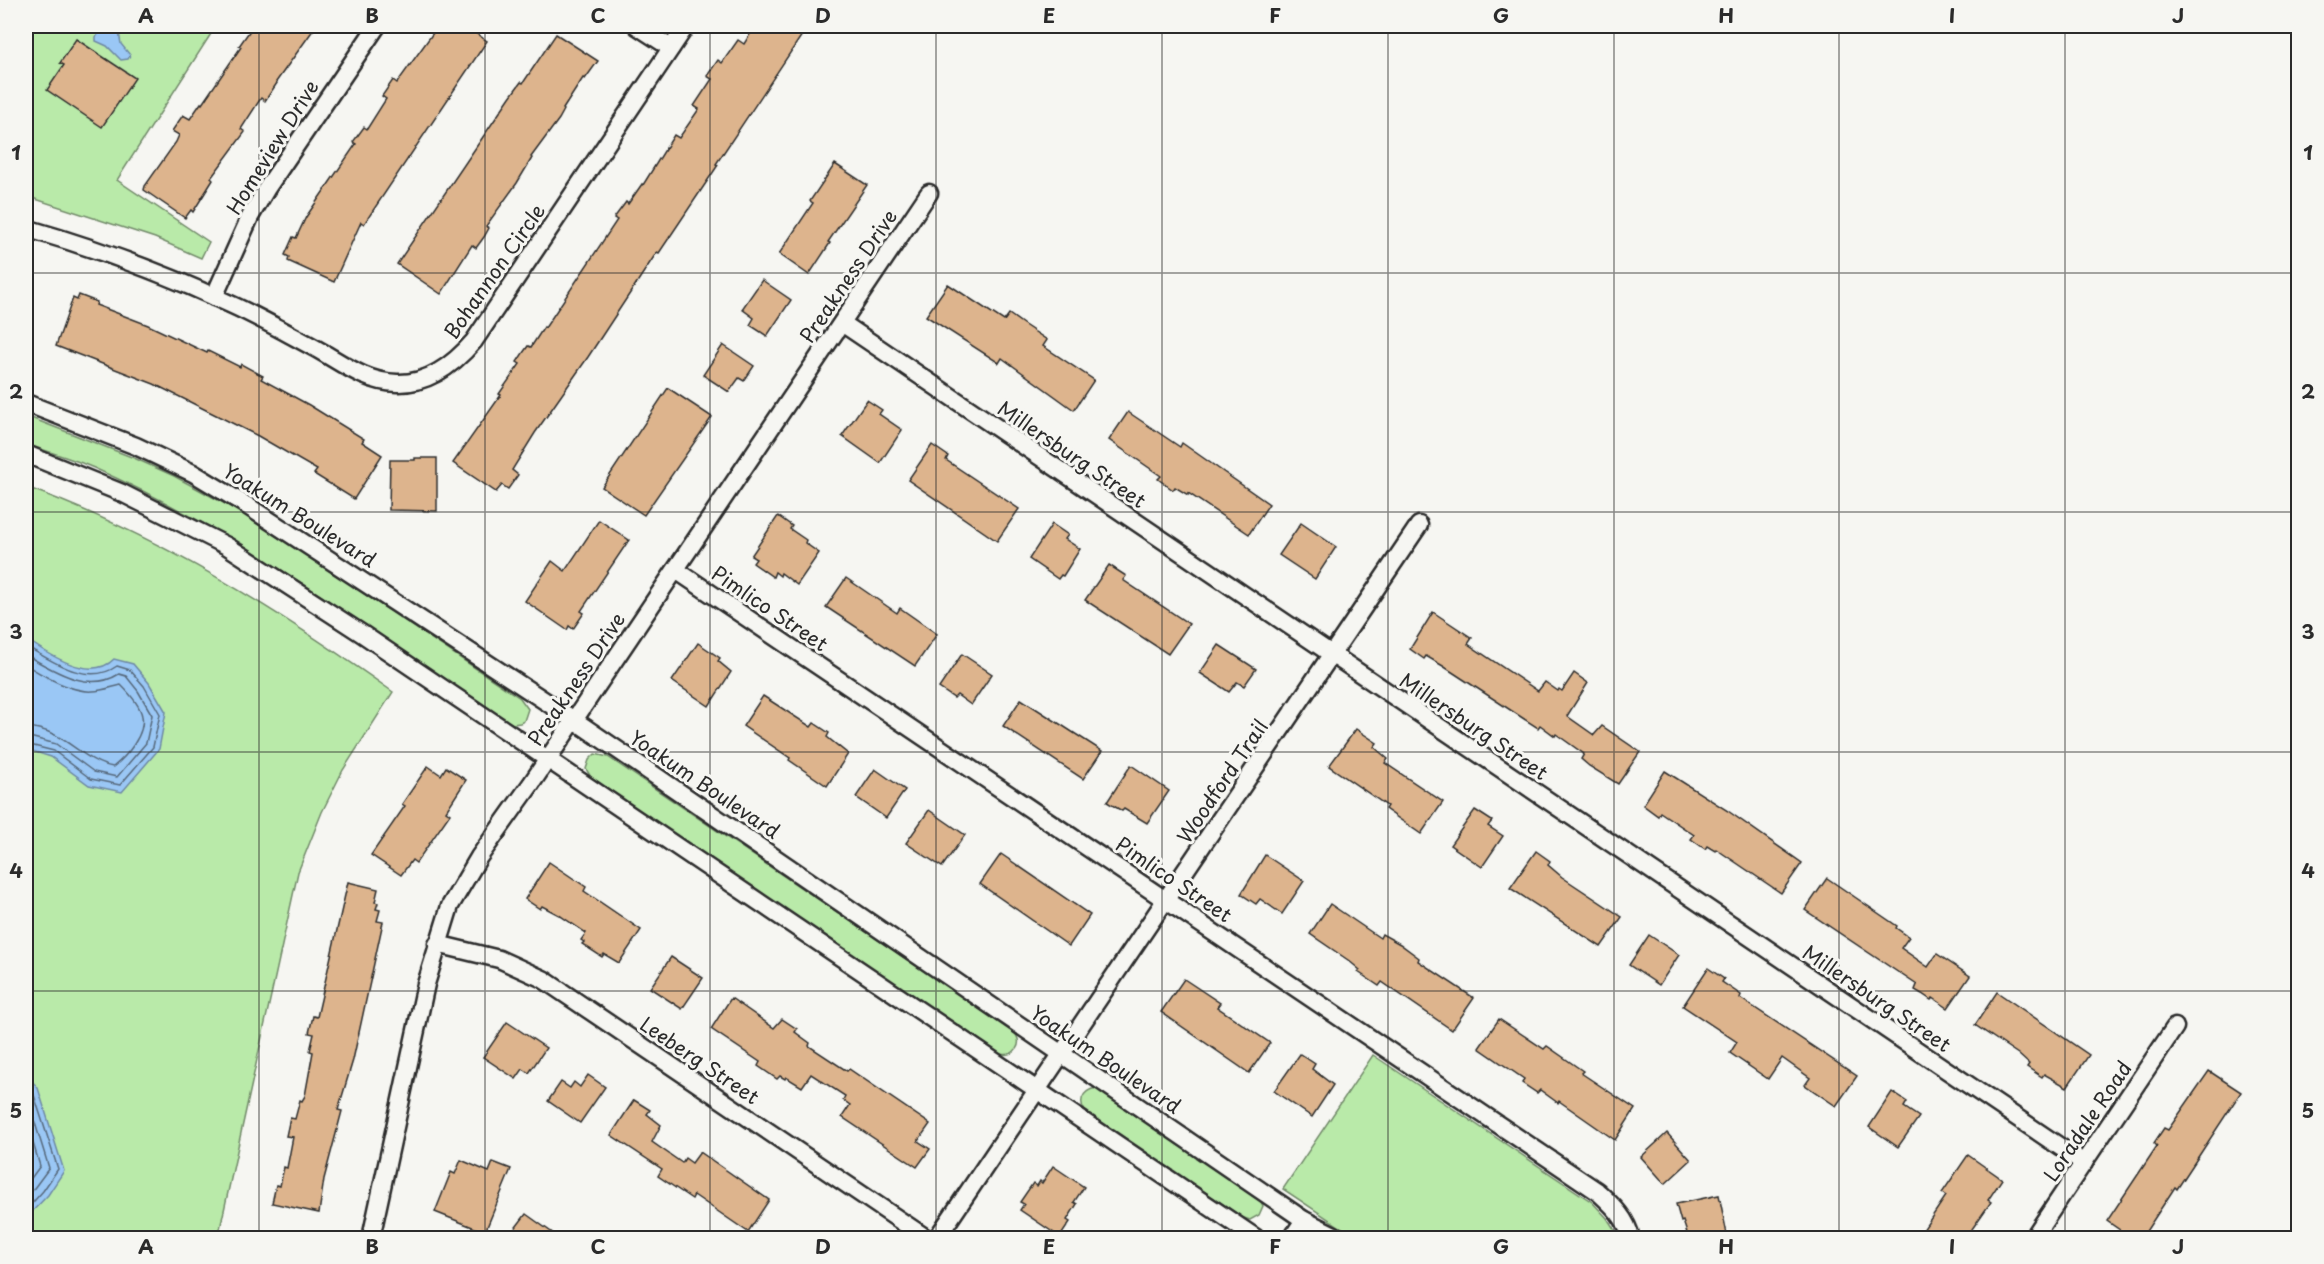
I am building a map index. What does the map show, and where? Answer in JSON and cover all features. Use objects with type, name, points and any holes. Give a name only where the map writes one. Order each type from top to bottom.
[{"type":"street","name":"Homeview Drive","points":[[214,297],[252,212],[377,26]]},
{"type":"street","points":[[637,26],[671,48]]},
{"type":"street","name":"Bohannon Circle","points":[[26,228],[84,245],[214,297],[369,379],[400,383],[421,380],[445,368],[461,356],[474,340],[686,26]]},
{"type":"street","name":"Preakness Drive","points":[[371,1239],[426,984],[450,906],[462,882],[676,570],[929,193]]},
{"type":"street","name":"Millersburg Street","points":[[842,323],[2084,1163]]},
{"type":"street","name":"Yoakum Boulevard","points":[[26,403],[136,446],[193,473],[383,594],[574,720],[1304,1220],[1340,1239]]},
{"type":"street","points":[[26,454],[122,493],[227,546],[362,633],[1256,1239]]},
{"type":"street","name":"Woodford Trail","points":[[937,1239],[1419,525]]},
{"type":"street","name":"Pimlico Street","points":[[676,570],[1597,1191],[1618,1211],[1629,1226],[1631,1239]]},
{"type":"street","name":"Leeberg Street","points":[[437,944],[500,959],[543,979],[926,1239]]},
{"type":"street","name":"Loradale Road","points":[[2032,1239],[2175,1027]]},
{"type":"street","points":[[1292,1239],[1304,1220]]},
{"type":"green space","points":[[33,26],[216,26],[117,180],[209,242],[201,258],[155,238],[26,196],[26,36]]},
{"type":"green space","points":[[26,416],[174,476],[251,518],[520,698],[528,709],[524,721],[512,724],[308,587],[203,523],[94,468],[26,444]]},
{"type":"green space","points":[[26,487],[123,528],[217,577],[262,604],[393,692],[343,770],[322,812],[298,872],[218,1238],[26,1238]]},
{"type":"green space","points":[[595,754],[608,757],[1014,1032],[1018,1045],[1014,1052],[1000,1054],[592,779],[586,769],[589,760]]},
{"type":"green space","points":[[1373,1055],[1592,1202],[1607,1218],[1620,1238],[1327,1238],[1339,1226],[1283,1189]]},
{"type":"green space","points":[[1096,1088],[1259,1198],[1263,1206],[1259,1215],[1250,1220],[1244,1218],[1088,1114],[1082,1106],[1082,1098],[1087,1092]]},
{"type":"water","points":[[102,26],[118,26],[121,44],[130,55],[128,59],[121,60],[107,46],[96,41]]},
{"type":"water","points":[[26,639],[57,658],[82,667],[105,666],[114,659],[133,664],[149,683],[166,712],[159,749],[122,792],[89,785],[51,757],[26,749]]},
{"type":"water","points":[[26,1074],[38,1088],[64,1171],[48,1195],[26,1218]]},
{"type":"building","points":[[253,26],[316,26],[265,101],[261,98],[241,129],[245,132],[211,178],[213,180],[193,212],[191,210],[185,218],[144,190],[145,186],[176,142],[179,135],[172,131],[183,115],[190,119],[202,104]]},
{"type":"building","points":[[438,26],[465,26],[487,41],[364,224],[361,222],[334,282],[288,261],[289,257],[285,255],[293,237],[296,238],[306,217],[356,144],[353,142],[364,127],[367,129],[386,99],[382,96],[393,80],[397,83]]},
{"type":"building","points":[[755,26],[808,26],[659,253],[657,252],[535,433],[512,470],[518,475],[508,489],[502,485],[496,492],[453,463],[501,395],[499,394],[520,364],[517,362],[523,353],[528,346],[531,347],[545,328],[617,220],[614,218],[643,185],[674,135],[679,138],[699,109],[694,106],[712,79],[707,76],[718,60],[722,63],[738,40],[744,44]]},
{"type":"building","points":[[556,34],[598,61],[585,79],[583,78],[559,119],[486,226],[489,228],[484,237],[476,248],[472,245],[441,294],[397,264],[510,97],[521,82],[523,83]]},
{"type":"building","points":[[76,39],[135,78],[102,127],[47,90],[64,65],[60,63]]},
{"type":"building","points":[[835,164],[867,185],[828,242],[830,243],[809,275],[779,254],[813,203],[810,201]]},
{"type":"building","points":[[762,280],[791,300],[767,336],[750,325],[754,318],[742,309]]},
{"type":"building","points":[[948,284],[1004,321],[1009,314],[1047,340],[1043,346],[1094,380],[1074,410],[1002,358],[999,363],[926,316]]},
{"type":"building","points":[[79,295],[97,302],[96,305],[148,325],[207,353],[208,351],[240,367],[241,364],[263,376],[261,379],[364,439],[362,442],[382,455],[354,499],[314,474],[317,470],[258,436],[154,384],[56,346],[73,298],[77,300]]},
{"type":"building","points":[[723,345],[754,366],[744,381],[739,378],[729,392],[703,375]]},
{"type":"building","points":[[668,388],[712,417],[644,515],[602,487]]},
{"type":"building","points":[[867,400],[882,410],[879,414],[902,430],[880,463],[842,436]]},
{"type":"building","points":[[1128,412],[1180,447],[1182,443],[1269,504],[1249,534],[1188,493],[1188,495],[1175,487],[1173,490],[1158,479],[1161,476],[1109,440]]},
{"type":"building","points":[[932,445],[948,456],[946,460],[1019,509],[997,541],[908,480]]},
{"type":"building","points":[[415,458],[437,458],[437,511],[389,510],[390,460],[415,460]]},
{"type":"building","points":[[778,516],[792,526],[790,529],[806,540],[805,543],[819,553],[797,585],[781,573],[780,576],[775,572],[773,577],[753,563],[756,559],[751,556]]},
{"type":"building","points":[[599,520],[629,540],[581,611],[584,613],[573,629],[569,626],[567,630],[525,601],[552,561],[565,571]]},
{"type":"building","points":[[1301,523],[1336,547],[1315,579],[1279,555]]},
{"type":"building","points":[[1052,524],[1068,535],[1065,539],[1080,549],[1063,576],[1061,575],[1058,579],[1029,559]]},
{"type":"building","points":[[1109,565],[1126,576],[1123,580],[1189,624],[1168,654],[1085,600]]},
{"type":"building","points":[[846,578],[897,613],[900,608],[937,634],[915,666],[826,607]]},
{"type":"building","points":[[1433,612],[1472,638],[1468,644],[1538,691],[1545,682],[1558,691],[1559,689],[1562,691],[1574,673],[1588,683],[1567,716],[1594,735],[1602,726],[1640,752],[1618,784],[1589,766],[1581,759],[1584,754],[1556,734],[1555,736],[1540,725],[1538,728],[1443,666],[1426,656],[1424,659],[1410,649]]},
{"type":"building","points":[[698,643],[720,658],[718,661],[731,672],[709,706],[672,681]]},
{"type":"building","points":[[1219,645],[1256,669],[1244,686],[1237,682],[1229,692],[1200,673]]},
{"type":"building","points":[[962,654],[992,674],[971,705],[957,695],[954,698],[939,688]]},
{"type":"building","points":[[763,696],[811,727],[814,723],[829,733],[827,737],[848,754],[827,786],[743,726]]},
{"type":"building","points":[[1021,699],[1102,751],[1083,779],[1003,726]]},
{"type":"building","points":[[1356,729],[1377,743],[1374,747],[1388,759],[1385,763],[1443,802],[1421,834],[1385,809],[1387,806],[1329,766]]},
{"type":"building","points":[[1131,765],[1169,791],[1147,823],[1107,802]]},
{"type":"building","points":[[428,766],[441,775],[446,767],[466,780],[446,811],[450,814],[416,863],[412,860],[401,875],[371,855],[405,806],[402,804]]},
{"type":"building","points":[[875,769],[905,790],[886,818],[856,797]]},
{"type":"building","points":[[1665,771],[1728,811],[1802,863],[1781,893],[1716,849],[1715,851],[1707,846],[1705,849],[1691,839],[1694,835],[1660,812],[1658,816],[1643,805]]},
{"type":"building","points":[[929,810],[965,835],[942,867],[906,843]]},
{"type":"building","points":[[1475,810],[1492,821],[1488,826],[1503,836],[1482,867],[1450,845]]},
{"type":"building","points":[[1536,851],[1550,861],[1548,865],[1562,877],[1622,917],[1601,947],[1510,888]]},
{"type":"building","points":[[1001,854],[1090,915],[1069,946],[980,884]]},
{"type":"building","points":[[1265,855],[1304,881],[1282,914],[1260,899],[1256,904],[1241,894]]},
{"type":"building","points":[[549,862],[586,887],[584,891],[641,930],[619,963],[604,954],[602,957],[582,944],[584,942],[581,940],[586,933],[559,915],[542,906],[540,909],[525,899]]},
{"type":"building","points":[[1827,878],[1897,926],[1896,928],[1909,937],[1901,948],[1928,967],[1937,954],[1970,976],[1948,1008],[1915,990],[1917,985],[1805,910]]},
{"type":"building","points":[[348,882],[378,889],[375,902],[378,903],[376,909],[380,910],[377,921],[383,922],[353,1060],[338,1110],[342,1111],[324,1179],[319,1213],[272,1203],[276,1185],[280,1186],[284,1167],[287,1168],[293,1137],[286,1136],[290,1118],[295,1119],[300,1100],[302,1101],[305,1096],[313,1052],[310,1051],[314,1034],[309,1033],[313,1016],[317,1017]]},
{"type":"building","points":[[1330,904],[1380,938],[1382,934],[1400,944],[1419,958],[1418,961],[1474,998],[1452,1030],[1382,982],[1379,986],[1358,972],[1360,970],[1348,960],[1310,934]]},
{"type":"building","points":[[1649,935],[1679,955],[1659,985],[1629,965]]},
{"type":"building","points":[[671,957],[703,978],[682,1009],[650,988]]},
{"type":"building","points":[[1708,968],[1724,979],[1722,982],[1741,995],[1740,998],[1857,1076],[1836,1106],[1805,1085],[1810,1078],[1782,1058],[1768,1079],[1730,1053],[1737,1042],[1683,1006]]},
{"type":"building","points":[[1184,979],[1220,1003],[1217,1007],[1270,1043],[1249,1073],[1161,1012]]},
{"type":"building","points":[[1997,992],[2089,1055],[2067,1087],[2044,1074],[2042,1077],[2027,1067],[2029,1064],[2018,1054],[1975,1025]]},
{"type":"building","points":[[731,998],[774,1028],[782,1019],[797,1029],[795,1032],[810,1043],[809,1046],[847,1071],[849,1069],[930,1124],[918,1141],[930,1149],[917,1167],[842,1117],[850,1105],[843,1100],[845,1096],[811,1074],[802,1087],[786,1077],[785,1079],[780,1076],[777,1079],[758,1066],[760,1062],[711,1029]]},
{"type":"building","points":[[1499,1019],[1544,1049],[1547,1046],[1583,1071],[1581,1073],[1635,1109],[1615,1140],[1559,1101],[1558,1103],[1540,1090],[1537,1093],[1522,1083],[1524,1079],[1479,1048]]},
{"type":"building","points":[[507,1022],[546,1048],[529,1073],[523,1069],[516,1079],[483,1057]]},
{"type":"building","points":[[1300,1054],[1315,1064],[1312,1069],[1333,1085],[1312,1117],[1274,1091]]},
{"type":"building","points":[[2209,1071],[2241,1092],[2141,1239],[2133,1239],[2107,1221],[2157,1146],[2154,1143],[2164,1128],[2168,1130]]},
{"type":"building","points":[[588,1075],[605,1087],[580,1123],[548,1101],[561,1082],[570,1088],[574,1082],[580,1087]]},
{"type":"building","points":[[1892,1092],[1907,1102],[1904,1107],[1919,1117],[1898,1147],[1869,1127]]},
{"type":"building","points":[[634,1100],[650,1110],[647,1114],[661,1125],[652,1142],[682,1163],[685,1158],[692,1163],[700,1152],[769,1200],[748,1232],[694,1195],[692,1199],[658,1176],[662,1169],[611,1135]]},
{"type":"building","points":[[1667,1133],[1691,1160],[1665,1184],[1641,1157]]},
{"type":"building","points":[[1968,1155],[2002,1179],[1988,1200],[1991,1202],[1965,1239],[1917,1239],[1946,1196],[1942,1193]]},
{"type":"building","points":[[461,1160],[489,1172],[493,1162],[511,1169],[485,1232],[435,1212],[451,1172],[455,1174]]},
{"type":"building","points":[[1053,1166],[1084,1187],[1074,1202],[1077,1204],[1067,1220],[1070,1222],[1060,1237],[1020,1210],[1024,1204],[1020,1202],[1033,1183],[1037,1186],[1040,1181],[1042,1183]]},
{"type":"building","points":[[1719,1195],[1728,1239],[1689,1239],[1676,1204]]},
{"type":"building","points":[[526,1214],[561,1239],[507,1239]]}]
